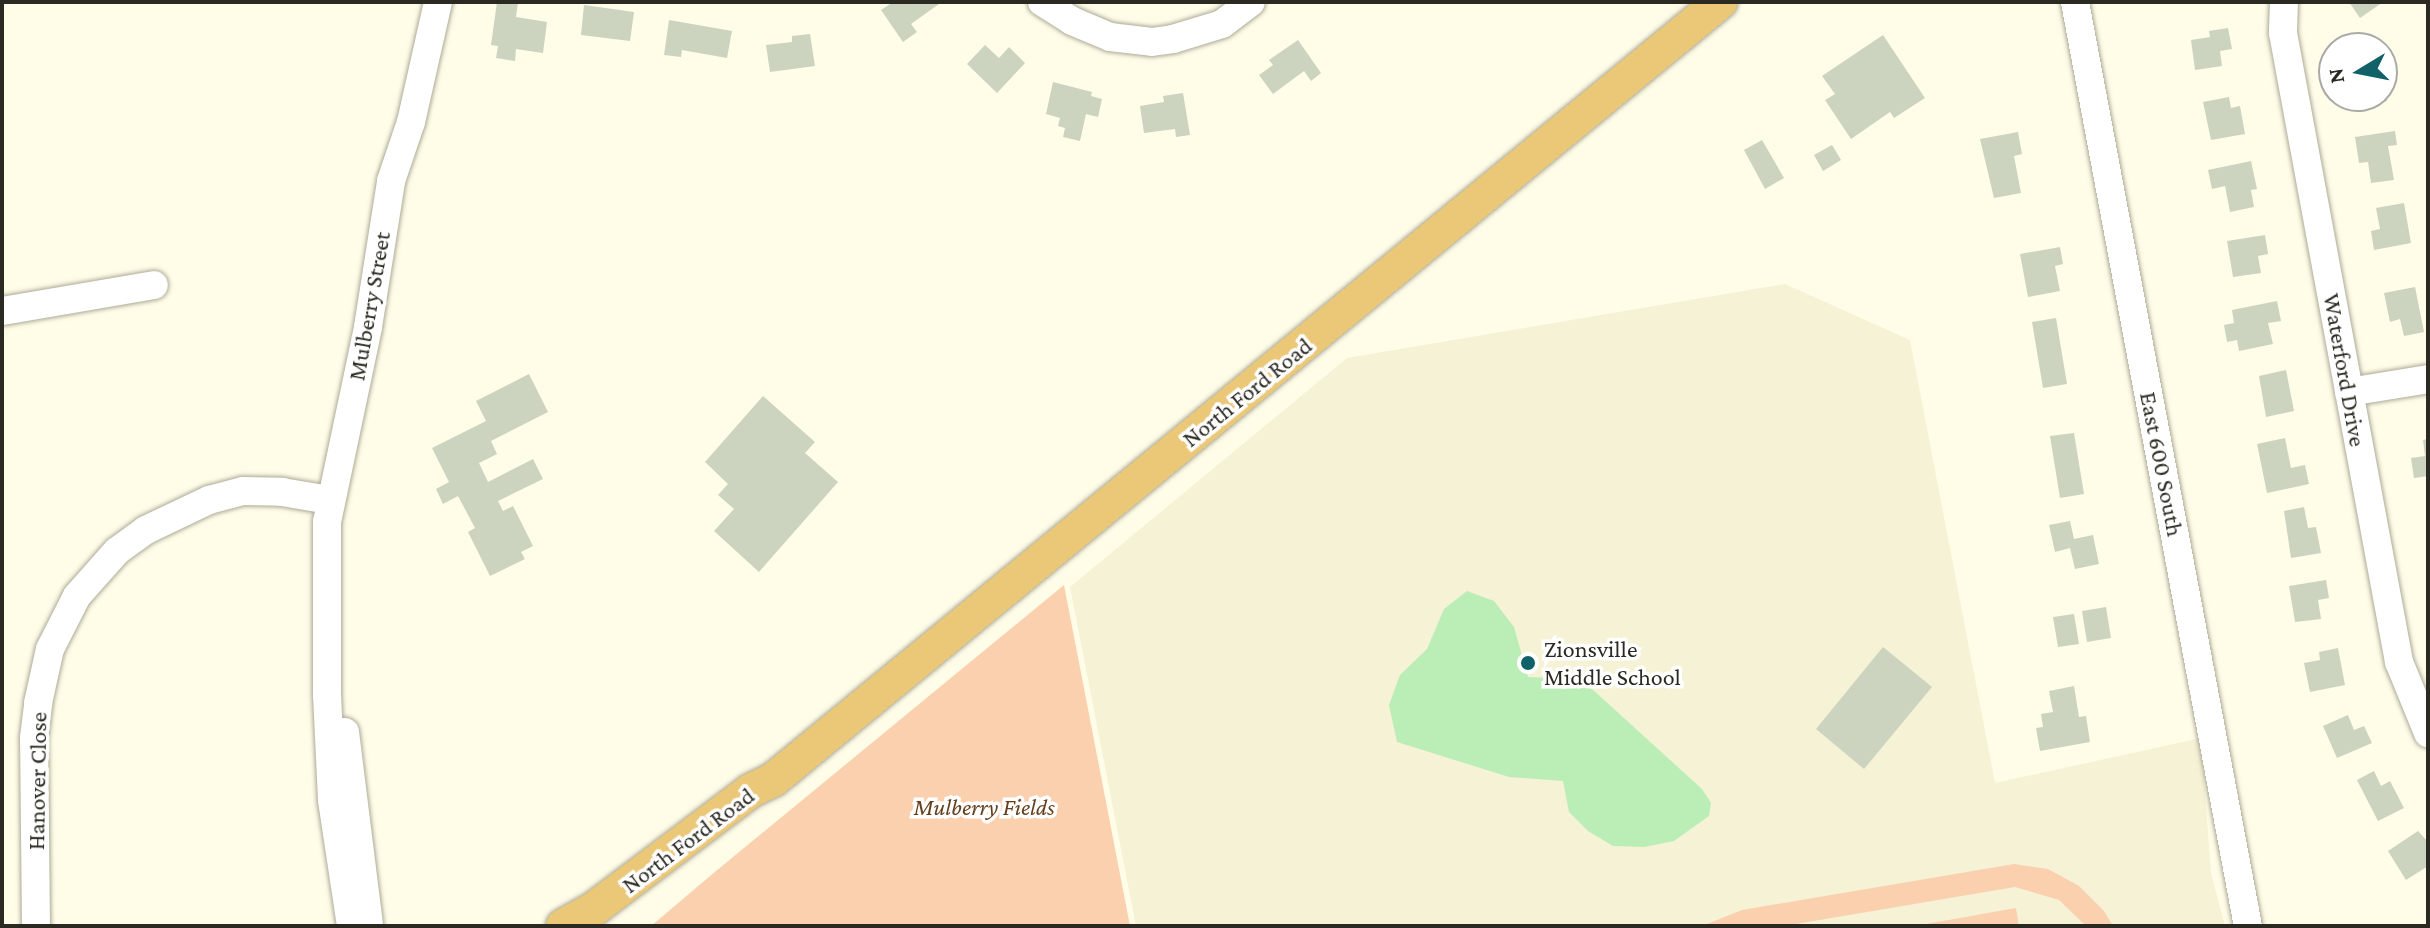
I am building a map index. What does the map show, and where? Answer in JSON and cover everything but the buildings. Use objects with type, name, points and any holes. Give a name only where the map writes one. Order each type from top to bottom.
[{"type":"main road","name":"North Ford Road","points":[[563,926],[595,908],[750,791],[773,780],[1720,2]]},
{"type":"main road","name":"North Ford Road","points":[[603,926],[639,902],[758,801],[773,780]]},
{"type":"street","name":"Mulberry Street","points":[[351,926],[332,800],[327,615],[330,500],[368,327],[391,181],[411,122],[438,2]]},
{"type":"street","points":[[1042,2],[1101,34],[1152,42],[1222,24],[1251,2]]},
{"type":"street","name":"East 600 South","points":[[2075,2],[2248,926]]},
{"type":"street","name":"Waterford Drive","points":[[2284,2],[2283,33],[2399,662],[2428,733]]},
{"type":"street","points":[[2,311],[154,285]]},
{"type":"street","points":[[2349,392],[2428,379]]},
{"type":"street","name":"Hanover Close","points":[[36,926],[34,738],[38,703],[50,649],[77,596],[117,551],[146,530],[209,500],[243,491],[282,492],[330,500]]},
{"type":"street","name":"Mulberry Street","points":[[327,615],[369,926]]},
{"type":"shaded area","name":"Zionsville Middle School","points":[[1785,284],[1910,340],[1995,783],[2201,738],[2211,873],[2225,926],[1136,926],[1070,587],[1347,358]]},
{"type":"shaded area","points":[[1467,591],[1494,601],[1514,627],[1528,677],[1581,679],[1702,789],[1711,803],[1709,816],[1674,841],[1644,847],[1613,846],[1588,831],[1569,812],[1563,781],[1509,777],[1397,742],[1389,705],[1400,675],[1427,649],[1444,609]]},
{"type":"green space","name":"Mulberry Fields","points":[[1064,585],[1130,926],[651,926],[716,871]]},
{"type":"green space","points":[[2014,864],[2048,869],[2079,886],[2104,911],[2113,926],[2086,926],[2059,900],[2015,887],[1784,926],[1702,926],[1742,910]]},
{"type":"green space","points":[[2016,908],[2019,926],[1915,926]]},
{"type":"place","name":"Zionsville Middle School","points":[[1528,663]]}]
